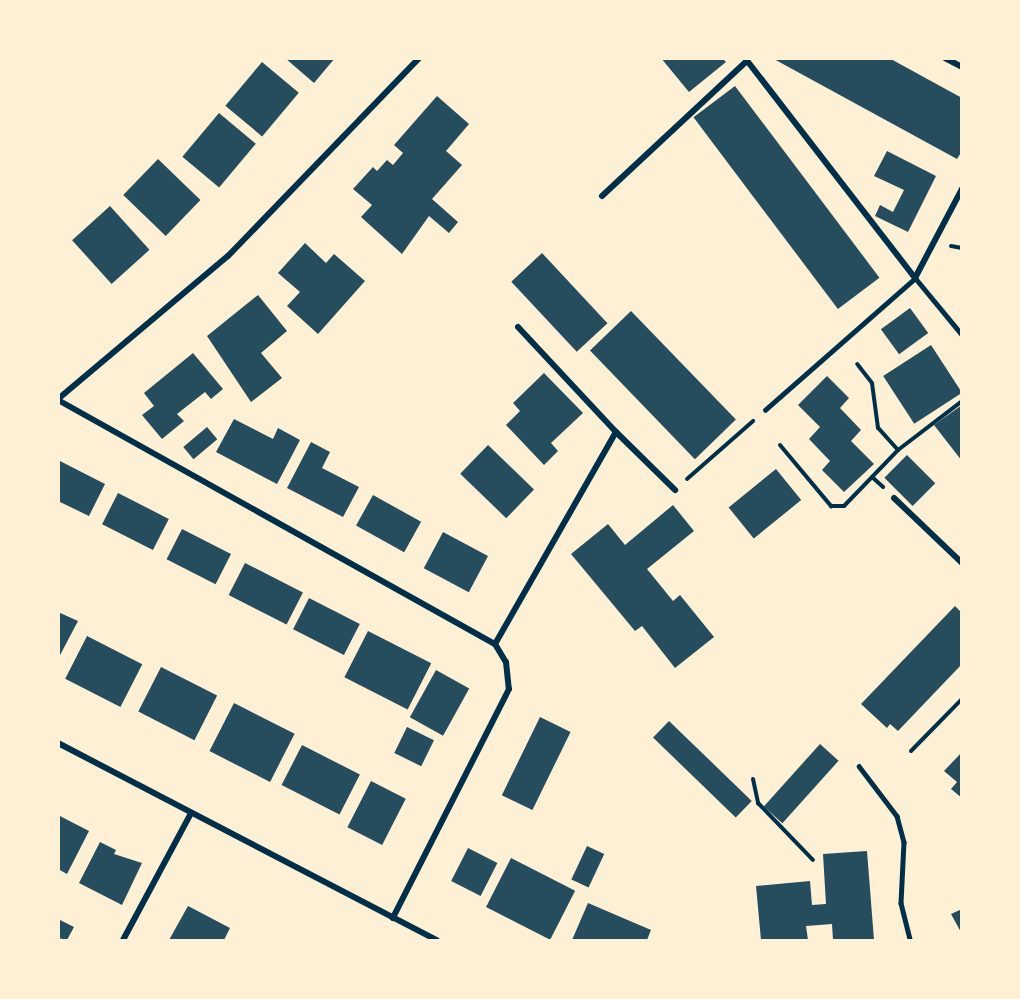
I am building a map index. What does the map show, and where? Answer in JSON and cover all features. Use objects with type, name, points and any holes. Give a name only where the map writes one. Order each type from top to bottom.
[{"type":"street","points":[[393,918],[509,689],[506,662],[495,644],[58,400],[228,256],[419,58]]},
{"type":"street","points":[[945,58],[962,67]]},
{"type":"street","points":[[602,196],[746,60],[962,335]]},
{"type":"street","points":[[915,278],[962,189]]},
{"type":"street","points":[[518,327],[616,432],[675,490]]},
{"type":"street","points":[[495,644],[616,432]]},
{"type":"street","points":[[894,498],[962,563]]},
{"type":"street","points":[[58,743],[190,815],[437,940]]},
{"type":"street","points":[[123,940],[190,815]]},
{"type":"lane","points":[[765,410],[915,278]]},
{"type":"lane","points":[[859,766],[897,816],[904,842],[902,903],[910,940]]},
{"type":"path","points":[[857,364],[872,383],[878,428],[898,450]]},
{"type":"path","points":[[780,445],[831,506],[844,506],[898,450],[962,401]]},
{"type":"path","points":[[675,490],[765,410]]},
{"type":"path","points":[[911,751],[962,699]]},
{"type":"path","points":[[753,779],[758,803],[813,860]]},
{"type":"building","points":[[285,58],[335,58],[314,83]]},
{"type":"building","points":[[661,58],[722,58],[726,62],[689,92]]},
{"type":"building","points":[[772,58],[889,58],[962,98],[962,151],[957,159]]},
{"type":"building","points":[[262,62],[299,93],[262,137],[225,106]]},
{"type":"building","points":[[735,86],[879,278],[838,309],[693,117]]},
{"type":"building","points":[[437,96],[469,124],[446,151],[462,165],[432,199],[458,222],[449,233],[429,216],[402,254],[361,217],[372,205],[353,189],[373,167],[377,171],[387,160],[393,165],[403,153],[394,145]]},
{"type":"building","points":[[219,113],[256,144],[219,188],[182,157]]},
{"type":"building","points":[[887,151],[936,176],[908,232],[875,216],[880,205],[893,212],[904,190],[874,176]]},
{"type":"building","points":[[158,159],[200,200],[166,236],[123,195]]},
{"type":"building","points":[[110,206],[149,250],[112,284],[72,240]]},
{"type":"building","points":[[305,243],[326,263],[334,254],[365,281],[318,334],[287,306],[300,292],[278,273]]},
{"type":"building","points":[[542,253],[607,323],[577,352],[511,282]]},
{"type":"building","points":[[258,295],[287,331],[261,353],[282,378],[251,402],[207,336]]},
{"type":"building","points":[[910,308],[928,333],[899,354],[881,329]]},
{"type":"building","points":[[631,311],[736,420],[695,459],[590,351]]},
{"type":"building","points":[[931,345],[962,393],[914,424],[883,376]]},
{"type":"building","points":[[193,353],[223,389],[211,399],[205,392],[177,414],[184,421],[162,439],[142,415],[154,406],[144,393]]},
{"type":"building","points":[[544,373],[583,413],[551,443],[558,451],[544,465],[506,425],[520,411],[513,403]]},
{"type":"building","points":[[827,376],[849,398],[840,408],[861,430],[851,441],[874,464],[844,492],[822,470],[830,461],[809,439],[820,427],[798,405]]},
{"type":"building","points":[[962,405],[962,461],[934,425]]},
{"type":"building","points":[[234,419],[273,439],[278,428],[300,440],[277,484],[216,452]]},
{"type":"building","points":[[207,427],[217,439],[194,459],[183,447]]},
{"type":"building","points":[[311,442],[330,452],[322,468],[359,487],[343,517],[287,488]]},
{"type":"building","points":[[488,445],[534,489],[506,518],[460,474]]},
{"type":"building","points":[[907,455],[935,483],[913,506],[884,478]]},
{"type":"building","points":[[58,460],[105,484],[89,516],[58,501]]},
{"type":"building","points":[[776,469],[801,500],[754,538],[729,507]]},
{"type":"building","points":[[118,493],[169,519],[153,550],[102,524]]},
{"type":"building","points":[[373,495],[421,522],[404,552],[356,526]]},
{"type":"building","points":[[673,505],[694,531],[647,569],[673,601],[680,595],[714,637],[675,668],[642,626],[635,631],[571,554],[608,524],[625,545]]},
{"type":"building","points":[[182,529],[231,554],[216,584],[167,559]]},
{"type":"building","points":[[443,532],[488,556],[469,592],[424,568]]},
{"type":"building","points":[[245,563],[303,593],[287,625],[229,595]]},
{"type":"building","points":[[309,598],[360,624],[344,655],[293,629]]},
{"type":"building","points":[[955,606],[962,613],[962,664],[898,731],[890,724],[887,728],[861,704]]},
{"type":"building","points":[[58,612],[78,621],[58,659]]},
{"type":"building","points":[[368,631],[431,663],[408,710],[344,677]]},
{"type":"building","points":[[87,636],[142,664],[120,707],[65,679]]},
{"type":"building","points":[[161,667],[217,696],[194,740],[138,712]]},
{"type":"building","points":[[436,670],[469,688],[443,736],[410,717]]},
{"type":"building","points":[[234,703],[295,734],[270,782],[209,751]]},
{"type":"building","points":[[540,717],[571,732],[532,810],[502,795]]},
{"type":"building","points":[[669,721],[752,801],[736,817],[653,738]]},
{"type":"building","points":[[407,727],[434,740],[421,766],[394,753]]},
{"type":"building","points":[[820,744],[839,761],[782,823],[764,806]]},
{"type":"building","points":[[302,745],[360,775],[339,815],[282,785]]},
{"type":"building","points":[[962,752],[962,798],[951,789],[957,782],[944,771]]},
{"type":"building","points":[[371,781],[406,799],[382,845],[347,827]]},
{"type":"building","points":[[58,815],[89,831],[67,874],[58,869]]},
{"type":"building","points":[[100,842],[116,850],[114,854],[142,863],[122,905],[79,883]]},
{"type":"building","points":[[587,846],[604,854],[589,888],[571,880]]},
{"type":"building","points":[[468,848],[497,863],[481,896],[451,881]]},
{"type":"building","points":[[867,851],[874,940],[833,940],[832,924],[806,926],[808,940],[761,940],[756,886],[810,881],[812,905],[826,904],[823,854]]},
{"type":"building","points":[[511,858],[575,891],[550,940],[486,907]]},
{"type":"building","points":[[588,903],[651,930],[647,940],[572,940]]},
{"type":"building","points":[[188,906],[230,928],[224,940],[169,940]]},
{"type":"building","points":[[962,909],[962,934],[951,914]]},
{"type":"building","points":[[58,919],[74,927],[67,940],[58,938]]}]
